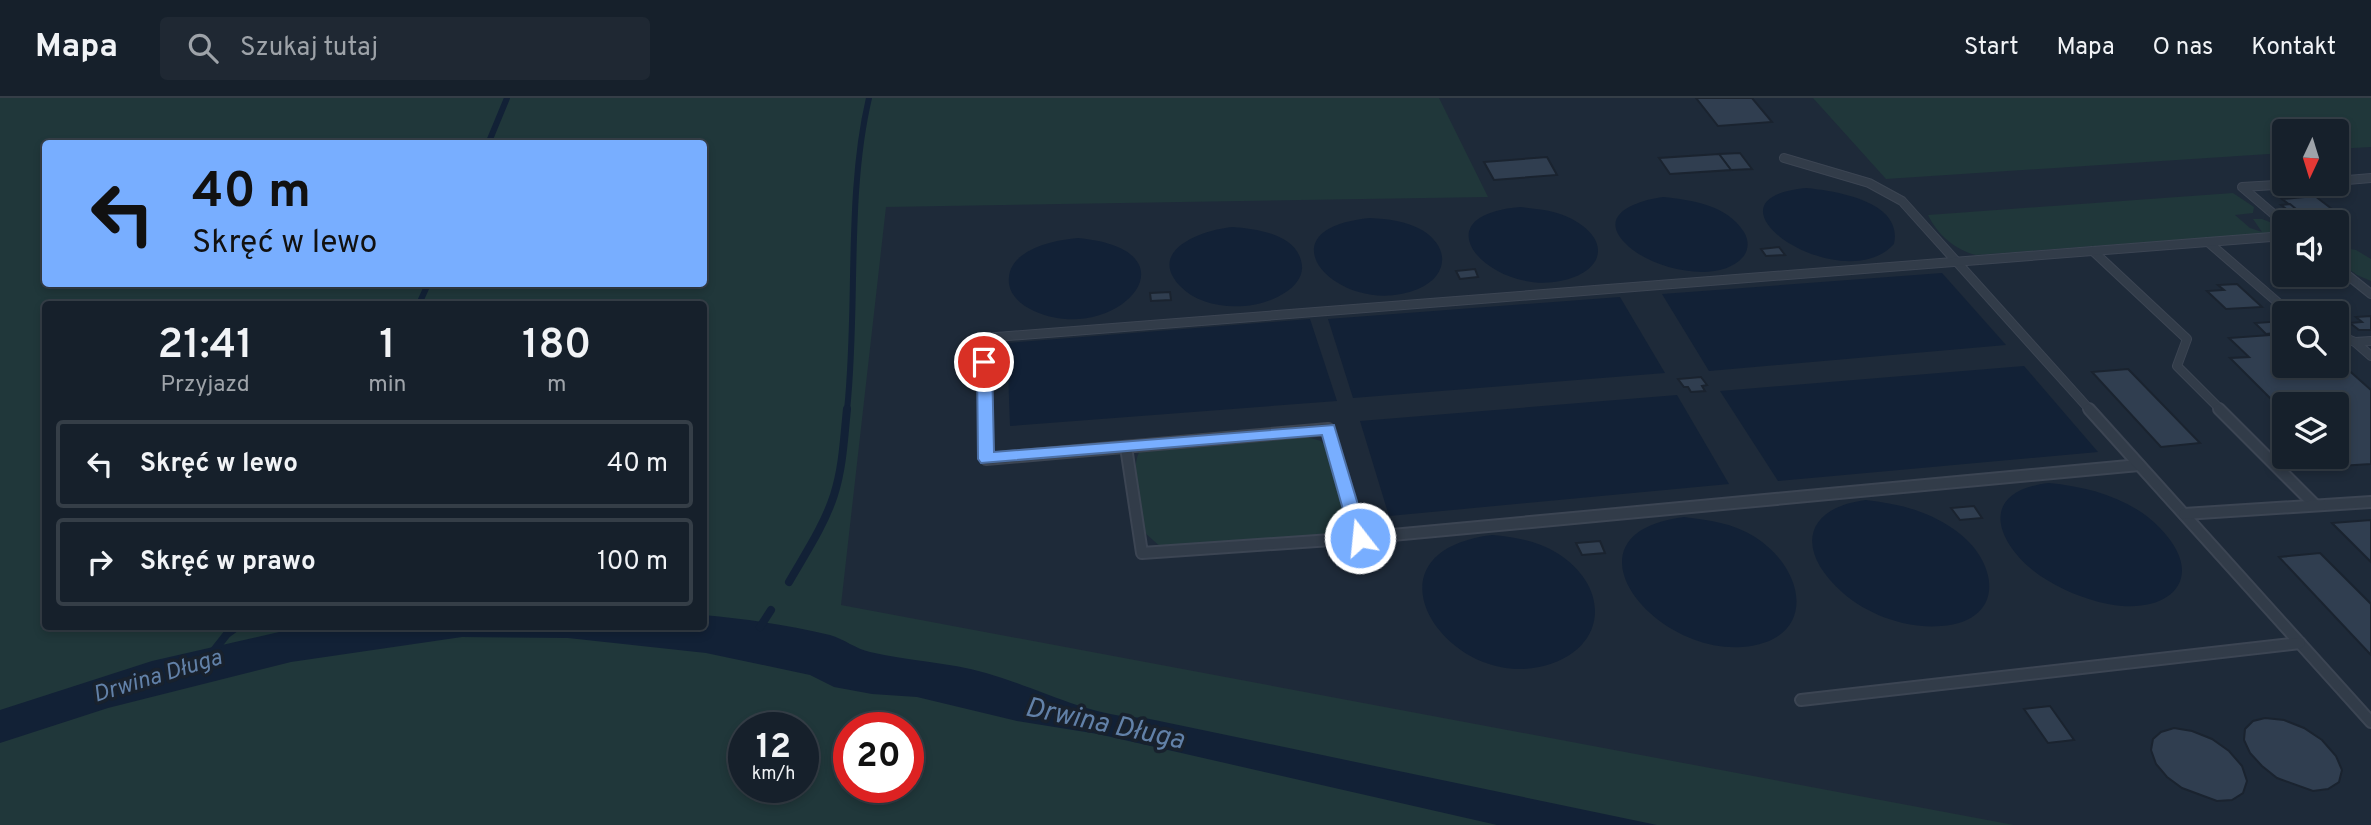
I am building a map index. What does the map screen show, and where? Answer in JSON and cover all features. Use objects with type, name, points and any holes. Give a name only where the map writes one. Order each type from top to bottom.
[{"type":"lane","points":[[1784,158],[1869,183],[1902,201],[2371,722]]},
{"type":"lane","points":[[2349,180],[2371,178]]},
{"type":"lane","points":[[2272,185],[2242,187],[2272,213]]},
{"type":"lane","points":[[1360,538],[1328,429],[986,459],[984,338],[2272,237]]},
{"type":"lane","points":[[2208,242],[2276,301]]},
{"type":"lane","points":[[2093,251],[2187,339],[2177,366],[2315,505]]},
{"type":"lane","points":[[2349,276],[2371,294]]},
{"type":"lane","points":[[2349,339],[2371,356]]},
{"type":"lane","points":[[2355,342],[2371,341]]},
{"type":"lane","points":[[1126,447],[1142,553],[1360,538],[2140,465]]},
{"type":"lane","points":[[2184,514],[2371,502]]},
{"type":"lane","points":[[1801,700],[2300,643]]},
{"type":"green space","points":[[0,98],[1439,98],[1488,197],[886,207],[841,605],[2014,825],[0,825]]},
{"type":"green space","points":[[1813,98],[2371,98],[2371,147],[2349,148],[2349,119],[2272,119],[2272,154],[1886,179]]},
{"type":"green space","points":[[2233,193],[2254,207],[2253,213],[2235,215],[2250,228],[2262,232],[2253,219],[2272,223],[2272,232],[1976,255],[1948,240],[1936,229],[1928,215]]},
{"type":"green space","points":[[2349,249],[2371,259],[2371,281],[2349,269]]},
{"type":"green space","points":[[1300,435],[1321,441],[1331,452],[1352,535],[1163,549],[1144,532],[1136,479],[1140,451]]},
{"type":"water","points":[[1806,188],[1849,196],[1878,208],[1894,229],[1894,244],[1870,258],[1842,261],[1812,254],[1787,242],[1769,226],[1763,209],[1774,196]]},
{"type":"water","points":[[1663,197],[1697,202],[1728,216],[1737,223],[1747,238],[1743,257],[1732,266],[1701,272],[1666,266],[1636,252],[1617,233],[1615,224],[1618,216],[1633,205]]},
{"type":"water","points":[[1520,207],[1559,214],[1585,228],[1598,246],[1594,264],[1575,277],[1560,281],[1534,282],[1510,277],[1490,266],[1475,253],[1469,238],[1473,224],[1489,213]]},
{"type":"water","points":[[1370,218],[1410,224],[1431,237],[1438,245],[1442,261],[1436,277],[1418,289],[1389,296],[1362,293],[1339,283],[1322,270],[1314,254],[1318,238],[1336,226]]},
{"type":"water","points":[[1233,227],[1275,235],[1293,247],[1299,255],[1302,270],[1292,287],[1274,299],[1246,306],[1231,306],[1203,301],[1180,286],[1171,273],[1170,261],[1174,252],[1195,237]]},
{"type":"water","points":[[1078,238],[1116,246],[1136,260],[1141,276],[1134,293],[1117,307],[1093,317],[1065,319],[1026,307],[1012,293],[1009,284],[1010,272],[1015,263],[1022,255],[1044,244]]},
{"type":"water","points":[[1942,273],[2006,345],[1709,371],[1662,294]]},
{"type":"water","points":[[1620,297],[1665,373],[1353,398],[1328,319]]},
{"type":"water","points":[[1310,319],[1337,401],[1010,426],[1007,343]]},
{"type":"water","points":[[2024,366],[2098,452],[1778,481],[1720,391]]},
{"type":"water","points":[[1677,395],[1729,484],[1389,516],[1360,421]]},
{"type":"water","points":[[2049,483],[2109,496],[2149,518],[2175,547],[2181,564],[2181,578],[2175,590],[2164,599],[2148,604],[2108,604],[2072,593],[2039,575],[2012,548],[2000,520],[2003,507],[2011,496],[2026,488]]},
{"type":"water","points":[[1866,500],[1924,513],[1945,523],[1970,543],[1981,557],[1989,588],[1986,602],[1977,613],[1962,622],[1941,626],[1902,623],[1864,608],[1828,578],[1813,548],[1813,534],[1818,522],[1829,512]]},
{"type":"water","points":[[1684,517],[1738,528],[1755,537],[1786,567],[1794,585],[1797,602],[1793,618],[1783,632],[1767,642],[1742,647],[1708,644],[1676,631],[1650,613],[1631,590],[1622,567],[1627,545],[1646,527]]},
{"type":"water","points":[[1492,535],[1542,545],[1575,568],[1588,584],[1594,601],[1595,618],[1589,634],[1578,648],[1561,660],[1539,667],[1504,668],[1473,657],[1447,639],[1429,615],[1422,590],[1429,566],[1451,546]]},
{"type":"water","name":"Drwina Długa","points":[[707,615],[752,620],[830,635],[870,652],[972,669],[1104,713],[1145,718],[1657,825],[1497,825],[1098,734],[1017,721],[917,697],[872,694],[834,687],[810,675],[706,653],[568,638],[462,637],[291,662],[108,708],[0,743],[0,710],[152,661],[288,630],[707,630]]},
{"type":"building","points":[[1696,98],[1752,98],[1772,122],[1718,126]]},
{"type":"building","points":[[1740,153],[1752,169],[1731,170],[1719,154]]},
{"type":"building","points":[[1719,154],[1731,170],[1670,174],[1659,158]]},
{"type":"building","points":[[1547,157],[1557,175],[1494,180],[1484,162]]},
{"type":"building","points":[[2315,196],[2333,210],[2296,210],[2282,199]]},
{"type":"building","points":[[2290,204],[2297,210],[2288,210],[2281,205]]},
{"type":"building","points":[[1779,247],[1785,255],[1766,256],[1761,249]]},
{"type":"building","points":[[1475,269],[1478,277],[1460,279],[1456,271]]},
{"type":"building","points":[[2237,284],[2262,307],[2226,309],[2207,291],[2224,290],[2218,285]]},
{"type":"building","points":[[1170,292],[1171,300],[1151,301],[1150,293]]},
{"type":"building","points":[[2371,316],[2371,330],[2359,330],[2350,323],[2362,322],[2356,317]]},
{"type":"building","points":[[2272,322],[2272,333],[2266,334],[2255,323]]},
{"type":"building","points":[[2272,335],[2272,378],[2349,378],[2349,371],[2371,390],[2371,464],[2349,465],[2349,392],[2272,392],[2272,400],[2230,358],[2249,357],[2229,338]]},
{"type":"building","points":[[2128,369],[2200,443],[2161,447],[2092,372]]},
{"type":"building","points":[[1701,377],[1707,385],[1702,386],[1705,391],[1691,392],[1678,379]]},
{"type":"building","points":[[1974,506],[1982,518],[1960,520],[1951,508]]},
{"type":"building","points":[[2371,520],[2371,562],[2332,523]]},
{"type":"building","points":[[1600,541],[1605,553],[1582,555],[1576,543]]},
{"type":"building","points":[[2320,553],[2371,604],[2371,655],[2279,557]]},
{"type":"building","points":[[2050,706],[2074,740],[2048,743],[2024,709]]},
{"type":"building","points":[[2265,718],[2284,720],[2304,728],[2322,740],[2336,756],[2342,770],[2339,782],[2328,789],[2313,791],[2277,778],[2262,766],[2250,753],[2244,740],[2245,729],[2253,721]]},
{"type":"building","points":[[2174,728],[2192,731],[2212,739],[2229,751],[2242,766],[2247,781],[2243,793],[2232,800],[2217,801],[2182,788],[2167,777],[2156,764],[2151,750],[2153,739],[2161,732]]},
{"type":"waterway","points":[[490,140],[507,98]]},
{"type":"waterway","points":[[847,410],[857,174],[869,98]]},
{"type":"waterway","points":[[420,301],[427,287]]},
{"type":"waterway","points":[[789,582],[820,529],[834,495],[841,463],[847,409]]},
{"type":"waterway","points":[[760,627],[771,610]]},
{"type":"waterway","name":"Drwina Długa","points":[[212,653],[232,630]]},
{"type":"route","points":[[984,362],[986,459],[1328,429],[1360,538]]}]
